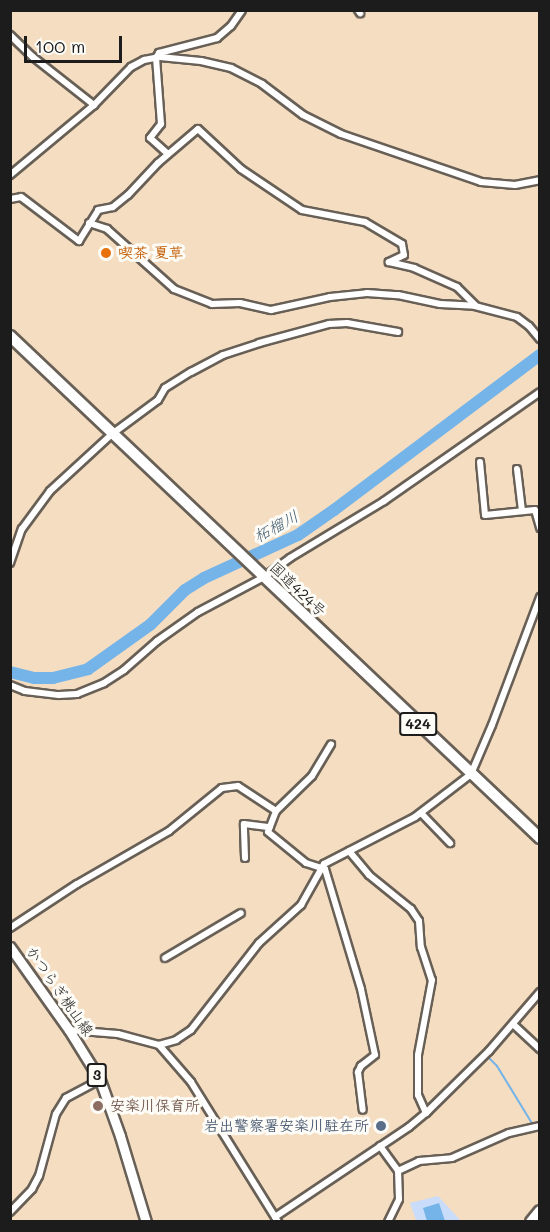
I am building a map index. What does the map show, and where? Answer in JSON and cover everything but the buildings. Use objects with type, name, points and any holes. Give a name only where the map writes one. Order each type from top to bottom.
[{"type":"highway","name":"国道424号","points":[[10,336],[540,838]]},
{"type":"highway","points":[[531,1221],[540,1211]]},
{"type":"main road","name":"かつらぎ桃山線","points":[[10,947],[69,1030],[100,1080],[146,1221]]},
{"type":"street","points":[[168,154],[150,138],[160,124],[156,58],[159,53],[217,38],[231,26],[242,10]]},
{"type":"street","points":[[10,35],[33,57],[94,105]]},
{"type":"street","points":[[10,175],[94,105],[131,67],[144,60],[156,58],[201,62],[231,69],[262,84],[303,115],[341,134],[480,182],[515,185],[540,180]]},
{"type":"street","points":[[10,199],[21,197],[79,241],[98,210],[112,207],[128,195],[168,154],[198,129],[267,189],[302,210],[365,222],[402,244],[404,255],[388,262],[414,268],[457,287],[475,306]]},
{"type":"street","points":[[89,223],[108,229],[174,289],[212,304],[240,303],[271,310],[330,297],[367,293],[398,295],[440,304],[475,306],[517,317],[540,339]]},
{"type":"street","points":[[10,563],[22,529],[50,491],[112,434],[158,400],[165,388],[223,355],[329,324],[347,324],[398,332]]},
{"type":"street","points":[[10,685],[26,691],[59,695],[77,694],[96,687],[124,670],[157,640],[198,612],[263,576],[384,501],[540,392]]},
{"type":"street","points":[[480,462],[485,515],[537,509],[540,528]]},
{"type":"street","points":[[517,469],[522,511]]},
{"type":"street","points":[[69,1030],[118,1034],[159,1045],[176,1040],[191,1030],[259,944],[301,905],[321,868],[421,813],[471,774],[540,597]]},
{"type":"street","points":[[331,744],[312,776],[276,811],[268,832],[306,864],[325,869],[361,989],[375,1055],[358,1072],[363,1110]]},
{"type":"street","points":[[10,928],[77,884],[169,831],[222,788],[237,786],[276,811]]},
{"type":"street","points":[[421,813],[450,843]]},
{"type":"street","points":[[244,858],[244,824],[270,827]]},
{"type":"street","points":[[349,851],[369,875],[411,909],[419,921],[421,947],[432,980],[418,1055],[418,1095],[426,1113]]},
{"type":"street","points":[[165,958],[241,913]]},
{"type":"street","points":[[159,1045],[192,1082],[276,1219],[426,1113],[515,1025],[540,992]]},
{"type":"street","points":[[515,1025],[540,1049]]},
{"type":"street","points":[[10,1212],[32,1189],[39,1176],[56,1114],[66,1098],[100,1080]]},
{"type":"street","points":[[398,1171],[419,1161],[452,1158],[509,1133],[540,1126]]},
{"type":"street","points":[[380,1146],[398,1171],[399,1199],[388,1221]]},
{"type":"shaded area","points":[[438,1196],[461,1221],[414,1221],[416,1220],[410,1203]]},
{"type":"water","points":[[439,1203],[445,1221],[427,1221],[423,1208]]},
{"type":"waterway","name":"柘榴川","points":[[10,672],[34,678],[53,678],[88,669],[151,624],[185,590],[204,578],[298,535],[334,510],[540,355]]},
{"type":"waterway","points":[[533,1125],[497,1066],[488,1057],[540,997]]},
{"type":"place","name":"喫茶 夏草","points":[[106,253]]},
{"type":"place","name":"安楽川保育所","points":[[98,1106]]},
{"type":"place","name":"岩出警察署安楽川駐在所","points":[[381,1126]]}]
